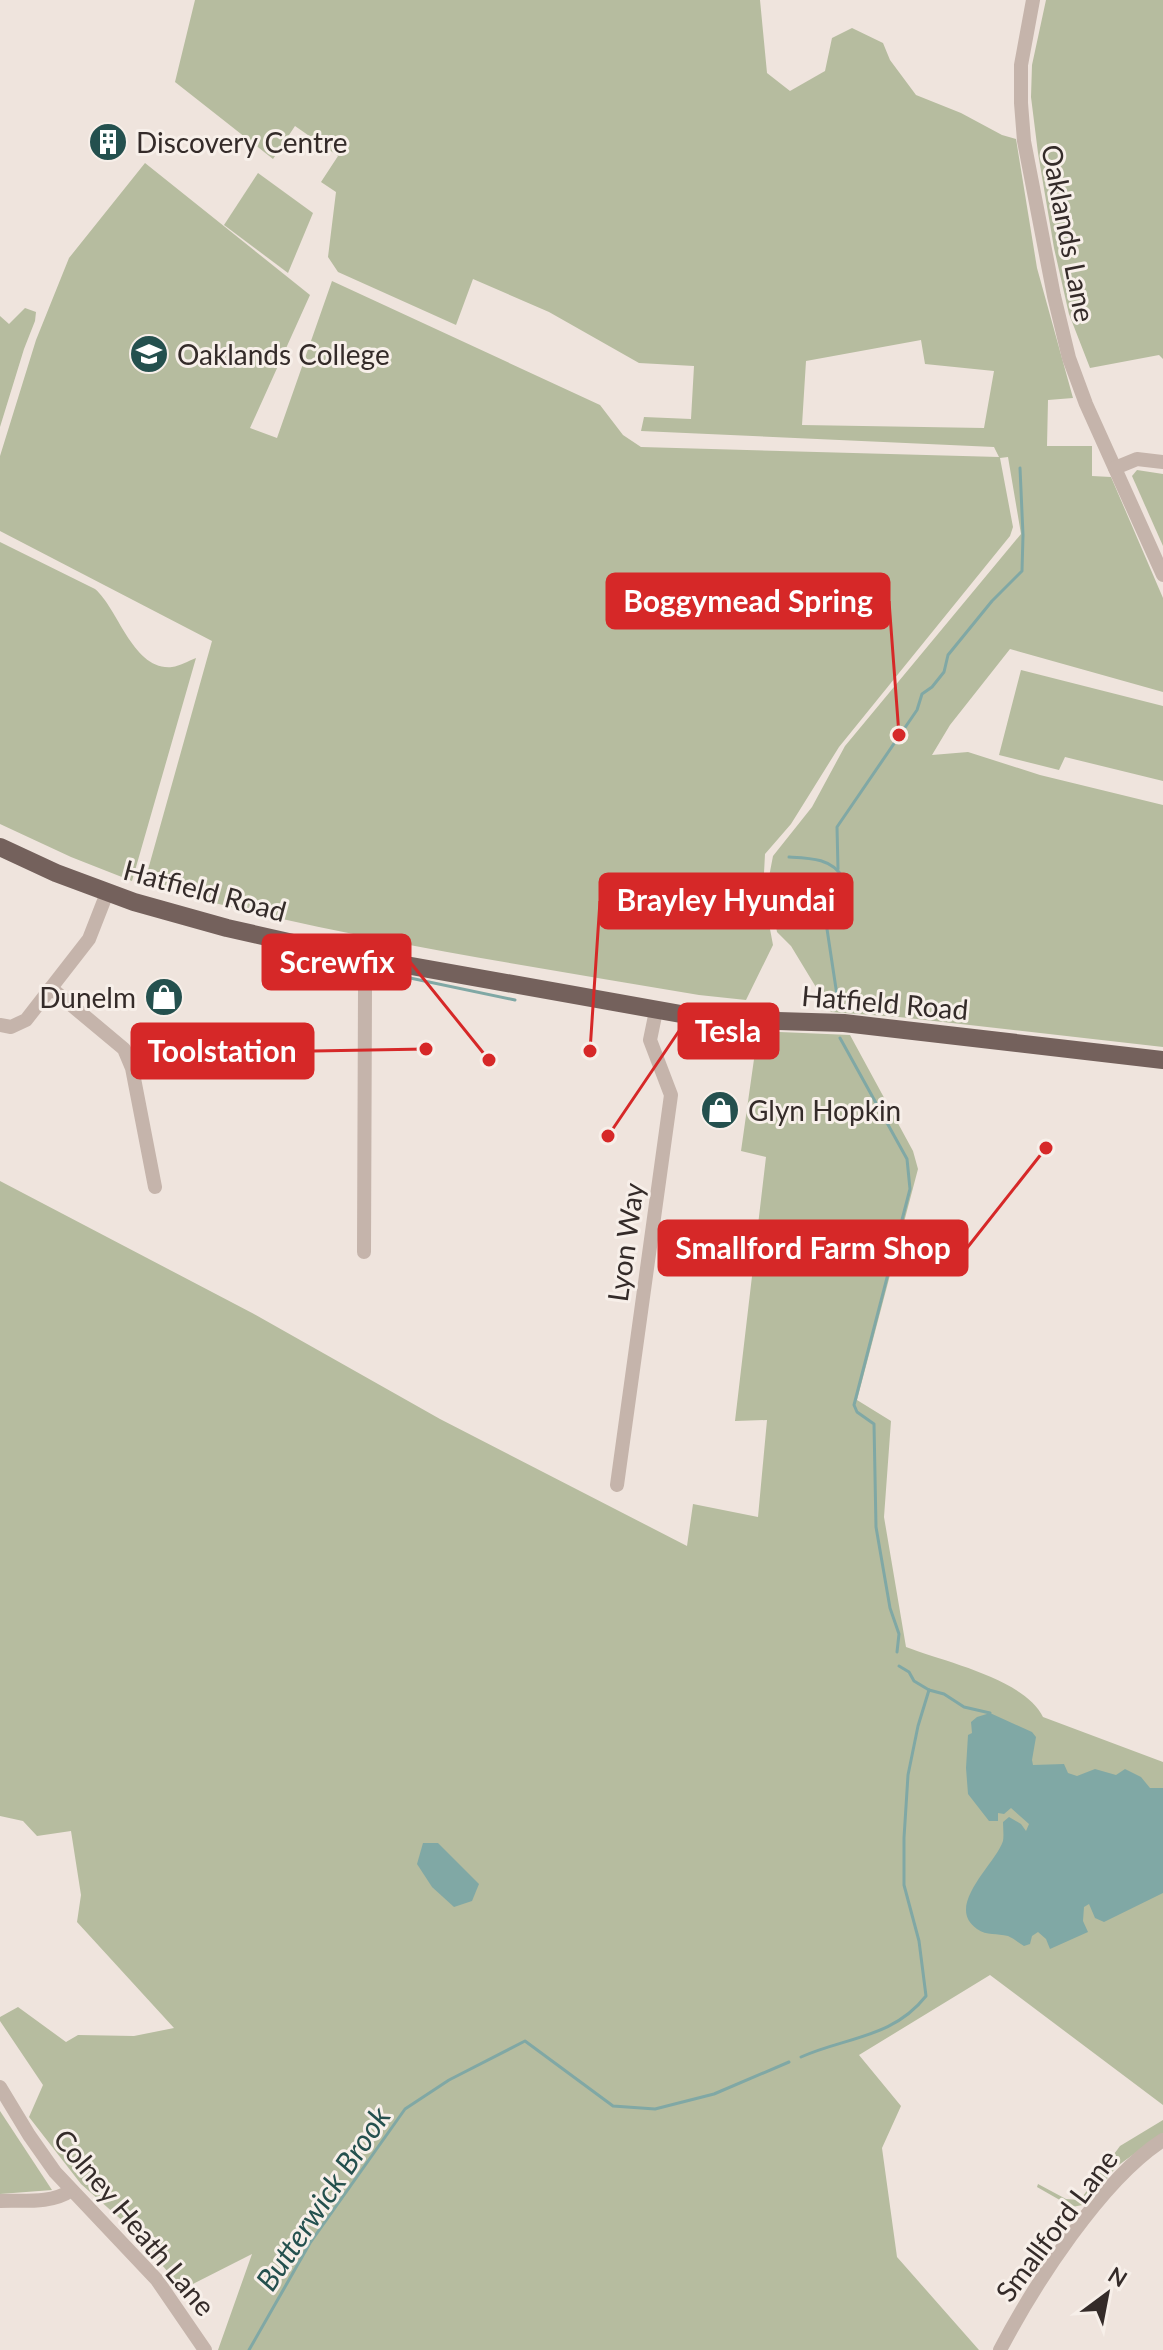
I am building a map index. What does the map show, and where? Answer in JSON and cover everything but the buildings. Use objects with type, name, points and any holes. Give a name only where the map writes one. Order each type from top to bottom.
[{"type":"main road","name":"Hatfield Road","points":[[0,847],[107,893],[227,928],[368,958],[656,1011],[732,1021],[844,1023],[1163,1060]]},
{"type":"street","name":"Oaklands Lane","points":[[1033,0],[1021,65],[1024,141],[1045,257],[1069,358],[1086,404],[1163,575]]},
{"type":"street","points":[[1115,468],[1137,459],[1163,462]]},
{"type":"street","points":[[0,1025],[11,1027],[26,1020],[89,939],[107,893]]},
{"type":"street","points":[[364,1252],[365,989],[368,958]]},
{"type":"street","points":[[51,988],[124,1049],[132,1068],[155,1187]]},
{"type":"street","name":"Lyon Way","points":[[617,1485],[671,1095],[650,1040],[656,1011]]},
{"type":"street","name":"Colney Heath Lane","points":[[0,2087],[29,2135],[70,2191],[157,2280],[205,2350]]},
{"type":"street","name":"Smallford Lane","points":[[1000,2350],[1031,2297],[1101,2199],[1128,2166],[1163,2140]]},
{"type":"street","points":[[0,2201],[50,2199],[70,2191]]},
{"type":"green space","points":[[195,0],[760,0],[767,73],[790,91],[825,71],[832,38],[852,28],[883,43],[890,60],[916,95],[1016,139],[1037,268],[1073,398],[1048,400],[1047,446],[1092,446],[1092,476],[1111,477],[1163,598],[1163,692],[1010,649],[950,725],[932,755],[968,752],[1040,775],[1163,805],[1163,1047],[831,1012],[791,946],[777,932],[768,882],[773,856],[812,807],[845,746],[1021,534],[1008,457],[1000,458],[1013,527],[1010,536],[839,747],[791,824],[765,854],[763,892],[773,945],[746,1000],[699,995],[351,934],[144,884],[212,641],[0,531],[0,456],[36,340],[69,258],[145,163],[310,295],[250,428],[277,438],[332,281],[600,405],[623,435],[641,447],[999,457],[994,447],[641,431],[644,417],[691,419],[694,366],[639,363],[549,312],[473,279],[456,325],[338,272],[328,257],[336,192],[321,182],[338,156],[295,126],[273,159],[175,82]],"holes":[[[921,340],[925,364],[994,371],[984,428],[802,425],[806,361]]]},
{"type":"green space","points":[[1046,0],[1163,0],[1163,359],[1159,355],[1090,368],[1069,314],[1054,248],[1031,97],[1032,65]]},
{"type":"green space","points":[[258,173],[313,213],[288,273],[224,225]]},
{"type":"green space","points":[[25,308],[36,312],[35,321],[0,427],[0,316],[9,324]]},
{"type":"green space","points":[[1137,470],[1163,474],[1163,546],[1132,476]]},
{"type":"green space","points":[[0,542],[95,589],[137,649],[158,666],[172,667],[196,658],[132,881],[0,824]]},
{"type":"green space","points":[[1021,670],[1163,706],[1163,781],[1065,757],[1059,770],[999,755]]},
{"type":"green space","points":[[758,1031],[850,1035],[913,1151],[918,1169],[857,1400],[891,1421],[884,1517],[906,1647],[1002,1682],[1034,1704],[1043,1717],[1163,1762],[1163,2105],[990,1975],[859,2055],[901,2106],[882,2148],[897,2257],[979,2350],[218,2350],[252,2254],[183,2289],[125,2223],[81,2184],[29,2117],[43,2085],[0,2021],[0,2017],[18,2007],[66,2042],[78,2035],[134,2036],[174,2028],[77,1922],[81,1895],[71,1831],[37,1836],[23,1821],[0,1816],[0,1181],[254,1314],[440,1419],[687,1546],[693,1504],[758,1517],[767,1420],[735,1421],[766,1157],[741,1151]]},
{"type":"green space","points":[[0,2111],[52,2190],[0,2194]]},
{"type":"green space","points":[[1163,2120],[1163,2133],[1116,2167],[1088,2204],[1072,2207],[1037,2187],[1038,2184],[1066,2199],[1080,2200],[1120,2146]]},
{"type":"water","points":[[990,1713],[1032,1732],[1036,1737],[1033,1765],[1064,1764],[1068,1773],[1077,1776],[1095,1769],[1116,1775],[1125,1769],[1141,1777],[1150,1788],[1163,1788],[1163,1893],[1104,1922],[1095,1918],[1089,1904],[1084,1907],[1083,1921],[1088,1932],[1050,1949],[1046,1939],[1038,1932],[1032,1936],[1030,1944],[1024,1946],[1008,1936],[981,1931],[968,1920],[966,1909],[969,1897],[1003,1841],[1003,1822],[1009,1817],[1026,1831],[1029,1824],[1011,1808],[1004,1814],[998,1813],[998,1821],[989,1821],[968,1794],[966,1768],[971,1722]]},
{"type":"water","points":[[423,1843],[438,1843],[479,1884],[472,1901],[454,1907],[432,1887],[417,1864]]},
{"type":"waterway","name":"Butterwick Brook","points":[[838,869],[837,827],[917,710],[922,694],[944,672],[948,655],[992,601],[1022,571],[1020,468]]},
{"type":"waterway","name":"Butterwick Brook","points":[[789,857],[826,863],[843,878],[827,929],[838,1002]]},
{"type":"waterway","points":[[391,974],[515,1000]]},
{"type":"waterway","name":"Butterwick Brook","points":[[840,1038],[907,1159],[910,1189],[854,1405],[857,1412],[874,1424],[876,1527],[890,1608],[899,1634],[897,1652]]},
{"type":"waterway","points":[[899,1666],[929,1690],[944,1694],[964,1707],[990,1713]]},
{"type":"waterway","name":"Butterwick Brook","points":[[801,2057],[884,2028],[913,2010],[926,1996],[919,1941],[904,1885],[904,1838],[908,1775],[929,1690]]},
{"type":"waterway","name":"Butterwick Brook","points":[[249,2350],[310,2243],[405,2109],[449,2080],[525,2041],[613,2106],[655,2109],[714,2094],[789,2062]]},
{"type":"place","name":"Discovery Centre","points":[[108,142]]},
{"type":"place","name":"Oaklands College","points":[[149,354]]},
{"type":"place","name":"Boggymead Spring","points":[[899,735]]},
{"type":"place","name":"Dunelm","points":[[164,997]]},
{"type":"place","name":"Toolstation","points":[[426,1049]]},
{"type":"place","name":"Brayley Hyundai","points":[[590,1051]]},
{"type":"place","name":"Screwfix","points":[[489,1060]]},
{"type":"place","name":"Glyn Hopkin","points":[[720,1110]]},
{"type":"place","name":"Tesla","points":[[608,1136]]},
{"type":"place","name":"Smallford Farm Shop","points":[[1046,1148]]}]
